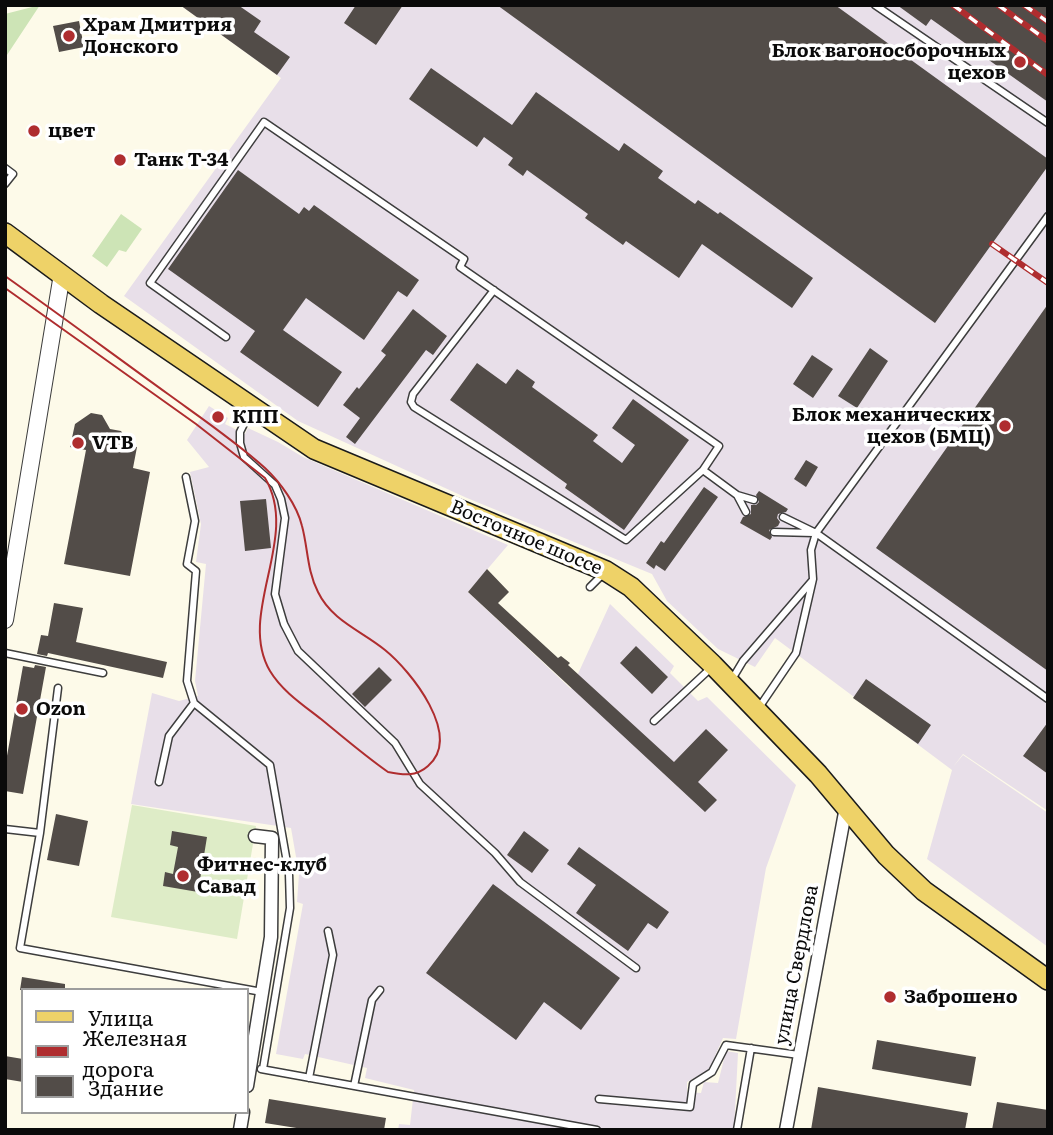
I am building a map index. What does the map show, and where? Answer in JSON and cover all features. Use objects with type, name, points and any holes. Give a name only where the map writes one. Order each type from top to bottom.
[{"type":"main road","name":"Восточное шоссе","points":[[5,233],[101,304],[314,449],[606,571],[631,587],[713,665],[818,774],[886,855],[925,891],[1048,980]]},
{"type":"street","points":[[5,620],[62,274]]},
{"type":"street","name":"улица Свердлова","points":[[786,1130],[846,807]]},
{"type":"street","points":[[248,1084],[256,1068],[262,992],[271,937],[272,838],[255,836]]},
{"type":"lane","points":[[875,5],[1048,123]]},
{"type":"lane","points":[[226,337],[150,283],[264,122],[464,259],[460,267],[494,290],[719,446],[703,470],[625,540],[418,411],[411,402],[413,394],[494,290]]},
{"type":"lane","points":[[5,168],[15,172],[5,184]]},
{"type":"lane","points":[[757,711],[796,653],[814,579],[811,550],[816,533],[1048,216]]},
{"type":"lane","points":[[253,407],[240,432],[240,443],[244,457],[275,485],[281,499],[285,518],[275,594],[284,624],[298,652],[395,743],[420,783],[495,853],[520,882],[636,968]]},
{"type":"lane","points":[[703,470],[737,495],[754,500]]},
{"type":"lane","points":[[187,477],[195,521],[187,564],[196,571],[187,681],[194,703],[270,765],[289,874],[290,908],[256,1068],[597,1130]]},
{"type":"lane","points":[[737,495],[746,512]]},
{"type":"lane","points":[[783,517],[816,533],[1048,699]]},
{"type":"lane","points":[[774,532],[816,533]]},
{"type":"lane","points":[[590,587],[606,571]]},
{"type":"lane","points":[[729,682],[814,579]]},
{"type":"lane","points":[[5,653],[103,673]]},
{"type":"lane","points":[[654,722],[713,665]]},
{"type":"lane","points":[[58,688],[40,834],[20,948],[240,988]]},
{"type":"lane","points":[[159,782],[169,736],[194,703]]},
{"type":"lane","points":[[5,829],[40,834]]},
{"type":"lane","points":[[309,1078],[333,955],[328,931]]},
{"type":"lane","points":[[248,989],[262,992]]},
{"type":"lane","points":[[354,1086],[372,1000],[380,990]]},
{"type":"lane","points":[[600,1099],[690,1107],[693,1084],[712,1072],[726,1045],[799,1055]]},
{"type":"lane","points":[[737,1130],[751,1048]]},
{"type":"shaded area","points":[[180,5],[1048,5],[1048,811],[963,754],[953,767],[963,755],[1048,813],[1048,947],[927,859],[952,770],[775,638],[755,667],[718,649],[667,601],[652,574],[467,498],[298,421],[124,296],[281,78]]},
{"type":"shaded area","points":[[209,406],[228,418],[225,424],[245,434],[248,428],[303,457],[508,545],[468,592],[571,689],[610,604],[674,666],[670,673],[698,701],[707,697],[796,785],[766,868],[736,1039],[723,1038],[709,1070],[687,1082],[687,1092],[701,1093],[704,1082],[718,1083],[726,1051],[738,1053],[734,1130],[398,1130],[399,1124],[410,1125],[414,1090],[365,1078],[367,1068],[305,1054],[303,1059],[276,1054],[303,904],[297,902],[299,874],[291,828],[131,804],[152,693],[179,701],[198,696],[195,681],[206,564],[196,562],[201,524],[190,472],[209,467],[187,440]]},
{"type":"green space","points":[[40,5],[5,58],[5,14]]},
{"type":"green space","points":[[121,214],[142,229],[126,252],[119,250],[107,267],[92,256]]},
{"type":"green space","name":"Фитнес-клуб Савад","points":[[132,805],[256,826],[237,939],[111,917]]},
{"type":"building","points":[[180,5],[238,5],[261,21],[254,32],[290,57],[277,75]]},
{"type":"building","points":[[356,5],[403,5],[376,45],[344,23]]},
{"type":"building","points":[[497,5],[835,5],[1048,159],[1048,166],[935,323]]},
{"type":"building","name":"Блок вагоносборочных цехов","points":[[897,5],[1048,5],[1048,102],[931,19],[926,26]]},
{"type":"building","points":[[79,21],[84,47],[59,52],[53,26]]},
{"type":"building","points":[[431,68],[512,125],[536,92],[619,151],[624,143],[663,171],[658,178],[695,204],[698,200],[718,214],[720,212],[813,278],[792,308],[702,244],[679,278],[626,241],[623,245],[585,218],[588,214],[527,170],[523,176],[508,165],[513,158],[484,137],[477,147],[409,99]]},
{"type":"building","points":[[238,170],[299,214],[304,207],[309,211],[314,205],[419,280],[407,297],[398,291],[364,340],[306,298],[283,330],[342,372],[318,407],[240,352],[255,331],[168,269]]},
{"type":"building","name":"Блок механических цехов (БМЦ)","points":[[1048,304],[1048,671],[876,548]]},
{"type":"building","points":[[413,309],[447,336],[433,355],[426,350],[355,444],[346,437],[360,418],[343,405],[386,355],[381,351]]},
{"type":"building","points":[[870,348],[888,361],[857,408],[838,396]]},
{"type":"building","points":[[812,355],[833,369],[813,398],[793,384]]},
{"type":"building","points":[[477,363],[506,384],[517,369],[535,382],[532,387],[598,435],[593,441],[622,463],[635,445],[612,428],[633,399],[689,440],[624,530],[565,488],[567,484],[450,400]]},
{"type":"building","points":[[91,413],[102,415],[110,429],[121,431],[131,446],[137,447],[133,468],[150,472],[130,576],[64,564],[86,450],[70,447],[75,424]]},
{"type":"building","points":[[806,460],[818,467],[806,487],[794,479]]},
{"type":"building","points":[[704,487],[718,497],[665,571],[656,565],[654,569],[646,563],[661,541],[664,543]]},
{"type":"building","points":[[759,491],[788,509],[778,514],[780,522],[769,530],[772,537],[770,540],[740,523],[743,517],[751,514],[751,505],[759,502],[756,495]]},
{"type":"building","points":[[266,499],[271,548],[245,551],[240,501]]},
{"type":"building","points":[[487,569],[509,592],[498,603],[558,658],[561,656],[570,663],[568,665],[674,762],[706,729],[728,750],[698,782],[717,800],[705,812],[468,592]]},
{"type":"building","points":[[54,603],[83,608],[76,642],[167,662],[163,678],[48,653],[47,656],[37,654],[41,635],[48,636]]},
{"type":"building","points":[[636,646],[668,677],[652,694],[620,663]]},
{"type":"building","points":[[35,665],[46,667],[23,794],[5,791],[5,767],[23,666],[34,668]]},
{"type":"building","points":[[379,667],[392,680],[365,707],[352,694]]},
{"type":"building","points":[[866,679],[931,725],[918,744],[853,698]]},
{"type":"building","points":[[1048,722],[1048,774],[1023,756]]},
{"type":"building","points":[[56,814],[88,821],[79,866],[47,860]]},
{"type":"building","points":[[172,831],[207,837],[198,892],[163,886],[165,872],[173,874],[178,847],[170,845]]},
{"type":"building","points":[[524,831],[549,850],[532,873],[507,855]]},
{"type":"building","points":[[579,847],[669,912],[657,929],[648,923],[628,951],[576,913],[596,885],[567,864]]},
{"type":"building","points":[[493,884],[620,978],[581,1030],[544,1002],[516,1040],[426,973]]},
{"type":"building","points":[[22,977],[65,984],[65,988],[20,990]]},
{"type":"building","points":[[877,1040],[976,1057],[971,1086],[872,1069]]},
{"type":"building","points":[[5,1056],[21,1059],[21,1082],[5,1079]]},
{"type":"building","points":[[818,1087],[968,1113],[965,1130],[811,1130]]},
{"type":"building","points":[[269,1099],[386,1118],[384,1130],[309,1130],[265,1123]]},
{"type":"building","points":[[997,1102],[1048,1110],[1048,1130],[992,1130]]},
{"type":"tram line","points":[[5,276],[218,430],[254,458],[276,480],[300,518],[312,576],[324,602],[339,618],[396,660],[429,705],[437,722],[440,738],[437,753],[428,766],[414,774],[388,772],[293,697],[270,671],[262,649],[260,625],[276,525],[274,501],[265,478],[196,424],[5,288]]},
{"type":"railway","points":[[953,5],[1048,75]]},
{"type":"railway","points":[[998,5],[1048,41]]},
{"type":"railway","points":[[1024,5],[1048,22]]},
{"type":"railway","points":[[992,244],[1048,283]]},
{"type":"place","name":"Храм Дмитрия Донского","points":[[69,36]]},
{"type":"place","name":"Блок вагоносборочных цехов","points":[[1020,62]]},
{"type":"place","name":"цвет","points":[[34,131]]},
{"type":"place","name":"Танк Т-34","points":[[120,160]]},
{"type":"place","name":"КПП","points":[[218,417]]},
{"type":"place","name":"Блок механических цехов (БМЦ)","points":[[1005,426]]},
{"type":"place","name":"VTB","points":[[78,443]]},
{"type":"place","name":"Ozon","points":[[22,709]]},
{"type":"place","name":"Фитнес-клуб Савад","points":[[183,876]]},
{"type":"place","name":"Заброшено","points":[[890,997]]}]
